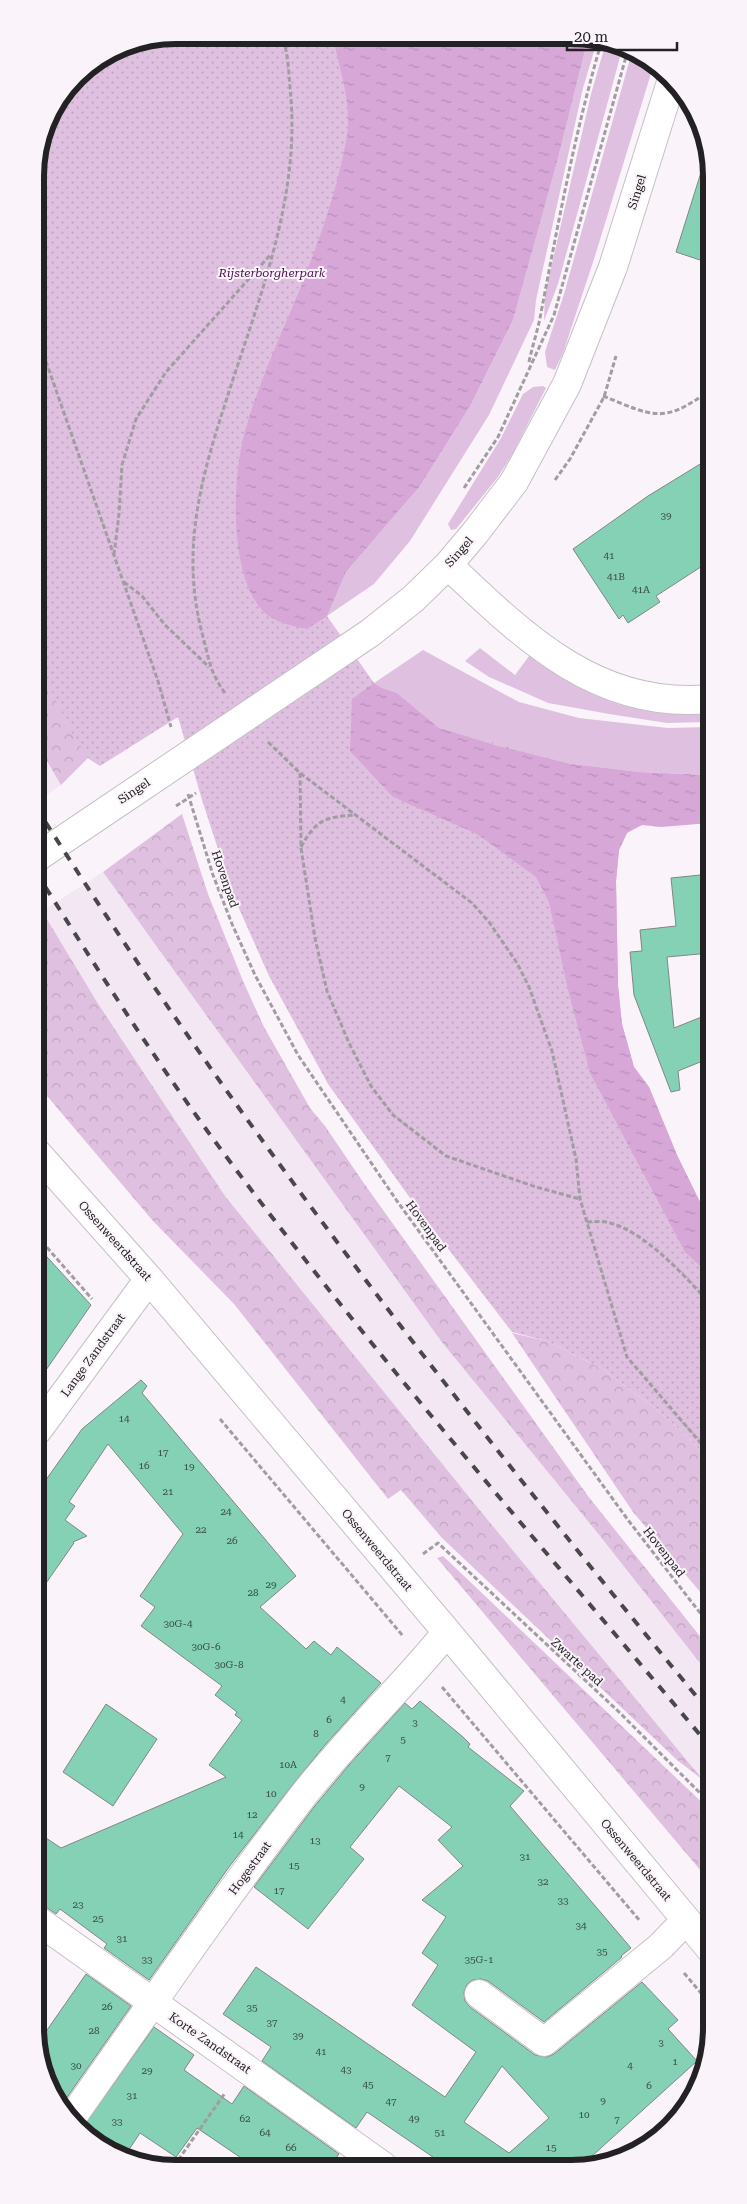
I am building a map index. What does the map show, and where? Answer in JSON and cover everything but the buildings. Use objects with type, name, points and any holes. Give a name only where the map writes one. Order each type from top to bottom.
[{"type":"street","name":"Singel","points":[[44,853],[389,619],[448,565],[476,533],[514,482],[567,384],[613,267],[669,87]]},
{"type":"street","points":[[448,565],[532,641],[563,663],[599,682],[637,695],[685,702],[703,700]]},
{"type":"street","name":"Ossenweerdstraat","points":[[44,1162],[149,1279],[447,1632],[703,1940]]},
{"type":"street","name":"Lange Zandstraat","points":[[44,1421],[149,1279]]},
{"type":"street","name":"Hogestraat","points":[[75,2114],[152,2003],[303,1796],[359,1729],[424,1660],[447,1632]]},
{"type":"street","points":[[480,1994],[544,2042],[661,1946],[686,1920]]},
{"type":"street","name":"Korte Zandstraat","points":[[44,1924],[375,2160]]},
{"type":"path","points":[[210,668],[195,602],[192,576],[197,513],[211,446],[264,282],[281,220],[291,148],[291,98],[283,44]]},
{"type":"path","points":[[528,368],[586,94],[600,47]]},
{"type":"path","points":[[460,496],[498,437],[554,314],[626,56]]},
{"type":"path","points":[[113,556],[119,514],[122,466],[136,419],[166,372],[271,254]]},
{"type":"path","points":[[44,356],[158,681],[173,733]]},
{"type":"path","points":[[604,397],[644,413],[666,414],[689,405],[703,395]]},
{"type":"path","points":[[123,581],[142,596],[165,625],[210,668],[228,697]]},
{"type":"path","points":[[247,716],[267,742],[300,773],[472,902],[489,922],[517,963],[529,987],[552,1051],[576,1159],[580,1199],[627,1357],[703,1447]]},
{"type":"path","points":[[300,773],[301,848],[314,938],[327,991],[349,1043],[371,1086],[392,1115],[446,1156],[536,1187],[580,1199]]},
{"type":"path","name":"Hovenpad","points":[[189,798],[232,924],[255,974],[298,1055],[397,1201],[628,1520],[703,1617]]},
{"type":"path","points":[[301,848],[314,827],[332,817],[355,815]]},
{"type":"path","points":[[587,1222],[606,1222],[631,1231],[682,1275],[703,1297]]},
{"type":"path","points":[[44,1244],[95,1302],[120,1294],[129,1306]]},
{"type":"path","points":[[219,1417],[357,1583],[424,1660],[444,1675],[439,1683],[703,1995]]},
{"type":"path","name":"Zwarte pad","points":[[427,1551],[438,1543],[534,1635],[618,1711],[703,1796]]},
{"type":"path","points":[[178,2160],[245,2066]]},
{"type":"shaded area","points":[[44,675],[88,758],[61,785],[44,797]]},
{"type":"shaded area","points":[[103,872],[441,1341],[600,1536],[703,1667],[703,1780],[487,1519],[225,1196],[97,1002],[44,914],[44,910]]},
{"type":"green space","name":"Rijsterborgherpark","points":[[167,44],[586,45],[558,158],[513,320],[470,406],[420,486],[346,572],[327,616],[374,683],[397,693],[439,728],[571,764],[639,772],[627,833],[619,850],[616,881],[618,985],[622,1024],[634,1067],[649,1087],[677,1155],[703,1205],[703,1454],[687,1436],[651,1405],[601,1368],[547,1341],[512,1332],[423,1216],[328,1084],[269,976],[233,895],[202,800],[178,717],[100,766],[88,758],[73,735],[44,676],[44,167],[48,142],[57,117],[71,95],[89,76],[117,57],[142,48]]},
{"type":"green space","points":[[586,45],[596,46],[583,88],[536,300],[534,320],[489,415],[410,541],[374,584],[327,616],[346,572],[420,486],[470,406],[513,320],[558,158]]},
{"type":"green space","points":[[604,48],[621,54],[558,284],[544,321],[545,294],[591,94]]},
{"type":"green space","points":[[630,57],[652,71],[595,256],[563,353],[555,370],[547,367],[545,352],[564,294]]},
{"type":"green space","points":[[543,386],[546,388],[513,453],[498,477],[456,529],[451,530],[448,524],[501,438],[523,394],[533,387]]},
{"type":"green space","points":[[44,518],[100,766],[88,758],[61,785],[44,756]]},
{"type":"green space","points":[[480,648],[515,675],[532,652],[573,684],[611,701],[660,711],[703,710],[703,722],[667,723],[548,703],[489,677],[465,661]]},
{"type":"green space","points":[[423,650],[519,702],[579,718],[668,728],[703,727],[703,775],[639,772],[571,764],[498,746],[439,728],[397,693],[374,683]]},
{"type":"green space","points":[[182,814],[208,894],[243,981],[264,1027],[310,1108],[325,1126],[588,1496],[703,1640],[703,1667],[600,1536],[441,1341],[103,872]]},
{"type":"green space","points":[[44,914],[97,1002],[225,1196],[487,1519],[703,1780],[677,1760],[442,1538],[401,1490],[388,1499],[234,1304],[153,1221],[44,1092]]},
{"type":"green space","points":[[512,1333],[547,1341],[601,1368],[651,1405],[687,1436],[703,1454],[703,1595],[633,1512]]},
{"type":"green space","points":[[443,1556],[703,1803],[703,1873],[437,1558]]},
{"type":"water","points":[[335,44],[586,45],[558,158],[513,320],[470,406],[420,486],[346,572],[327,616],[307,629],[285,624],[274,619],[265,613],[253,597],[244,576],[239,552],[236,526],[237,474],[245,431],[252,408],[306,274],[333,195],[347,136],[348,110]]},
{"type":"water","points":[[374,683],[397,693],[439,728],[498,746],[571,764],[639,772],[703,775],[703,824],[661,827],[642,825],[627,833],[619,850],[616,881],[618,985],[622,1024],[634,1067],[649,1087],[677,1155],[703,1205],[703,1269],[685,1252],[590,1073],[568,990],[549,902],[536,877],[477,834],[393,797],[350,751],[352,699]]},
{"type":"railway","points":[[44,819],[113,926],[193,1042],[359,1271],[621,1605],[703,1704]]},
{"type":"railway","points":[[44,884],[143,1039],[211,1136],[270,1215],[393,1370],[703,1739]]}]
